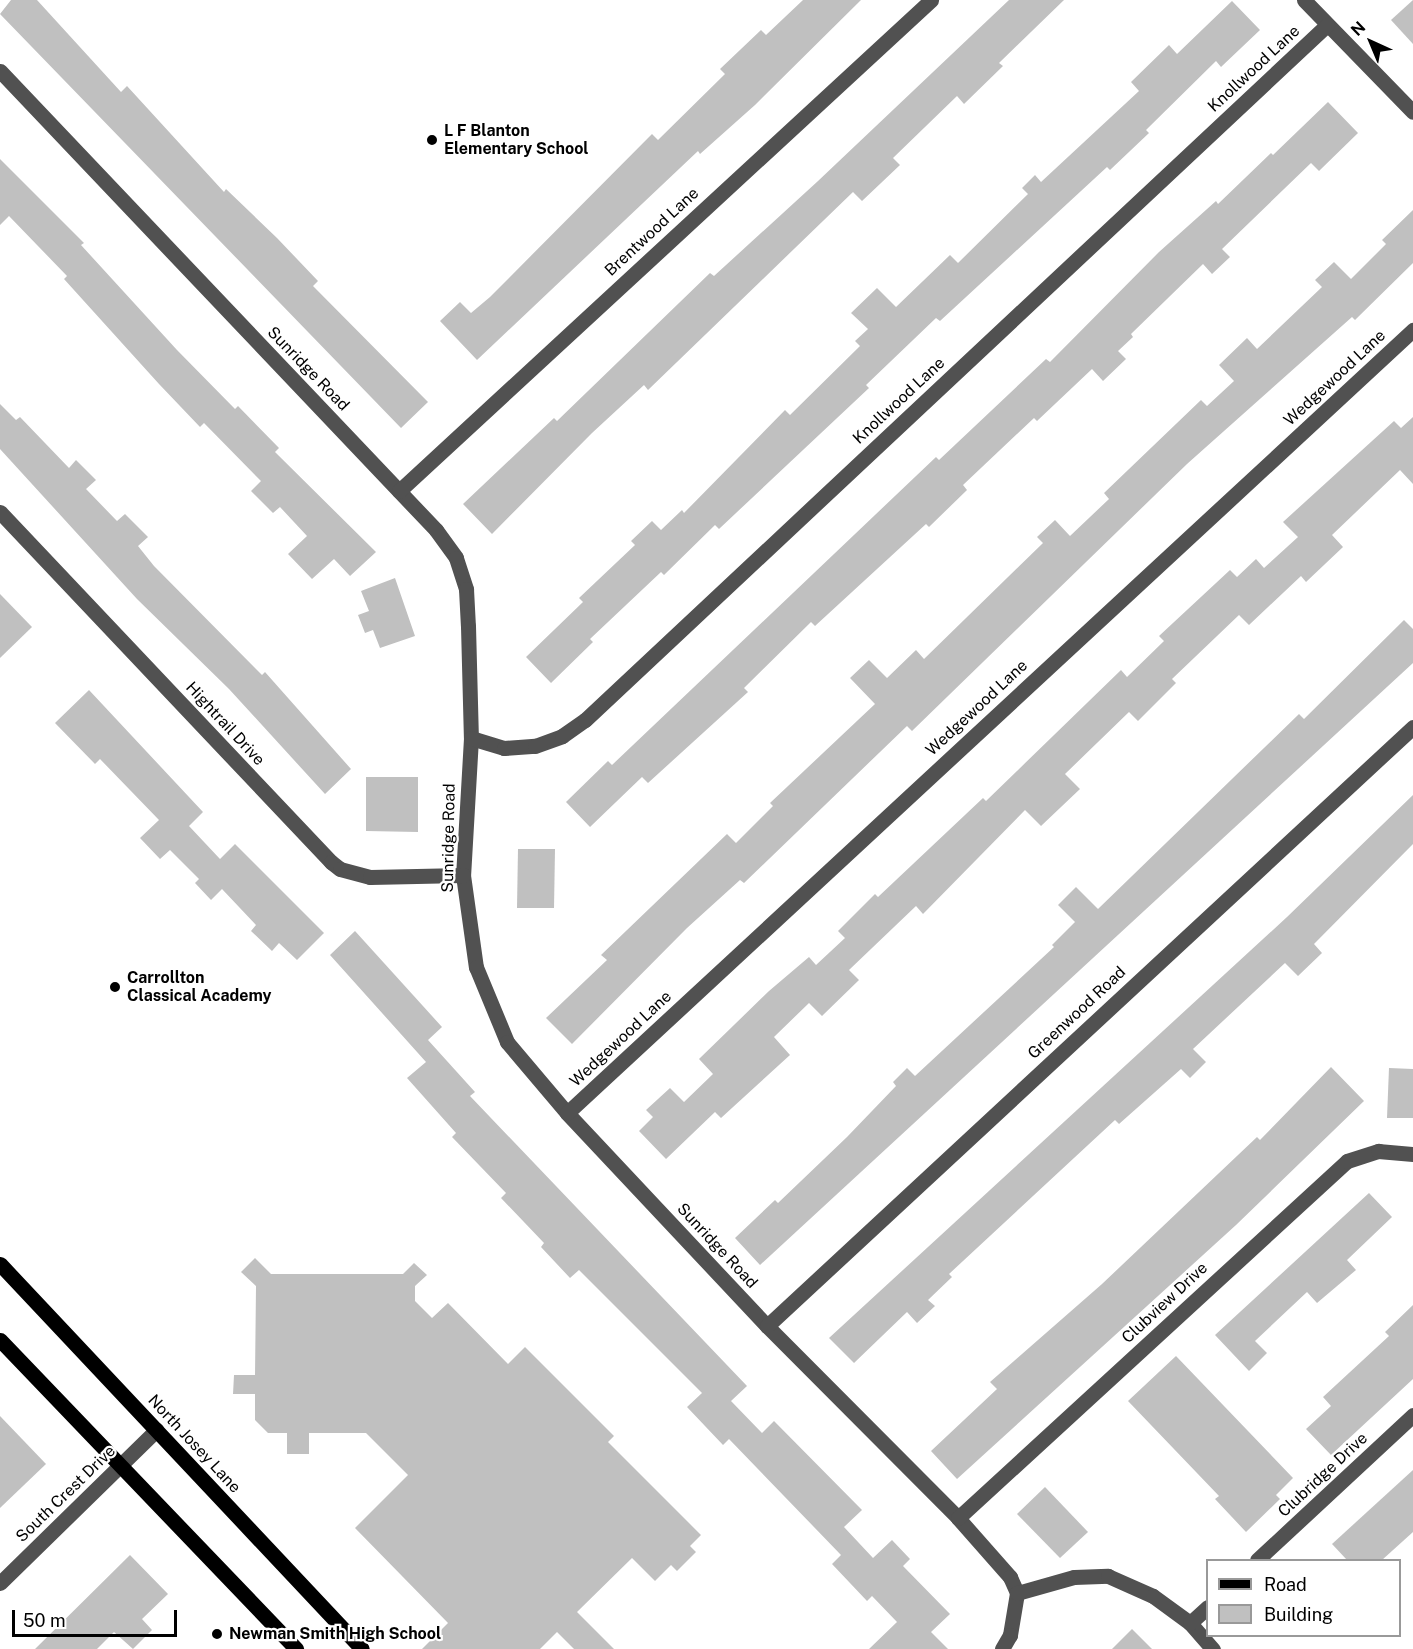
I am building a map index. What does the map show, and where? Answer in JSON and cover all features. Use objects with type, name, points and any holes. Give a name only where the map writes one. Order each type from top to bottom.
[{"type":"main road","name":"North Josey Lane","points":[[0,1264],[362,1649]]},
{"type":"main road","points":[[0,1340],[120,1468],[296,1649]]},
{"type":"street","name":"Brentwood Lane","points":[[399,491],[931,0]]},
{"type":"street","points":[[1304,0],[1413,112]]},
{"type":"street","name":"Knollwood Lane","points":[[471,738],[504,748],[535,746],[562,736],[585,720],[1327,25]]},
{"type":"street","name":"Sunridge Road","points":[[0,71],[436,530],[456,558],[466,589],[471,738],[463,875],[476,967],[489,1006],[507,1042],[567,1113],[767,1326],[958,1518],[1010,1577],[1017,1593]]},
{"type":"street","name":"Wedgewood Lane","points":[[567,1113],[1413,330]]},
{"type":"street","name":"Hightrail Drive","points":[[0,512],[331,862],[340,869],[370,877],[463,875]]},
{"type":"street","name":"Greenwood Road","points":[[767,1326],[1413,728]]},
{"type":"street","name":"Clubview Drive","points":[[958,1518],[1347,1161],[1378,1151],[1413,1154]]},
{"type":"street","name":"Clubridge Drive","points":[[1258,1559],[1413,1415]]},
{"type":"street","name":"South Crest Drive","points":[[0,1583],[120,1468],[156,1430]]},
{"type":"street","points":[[1002,1649],[1010,1635],[1017,1593],[1074,1577],[1108,1576],[1153,1596],[1190,1623],[1213,1649]]},
{"type":"street","points":[[1190,1623],[1206,1609]]},
{"type":"building","points":[[11,0],[37,0],[121,92],[127,86],[224,192],[226,189],[318,281],[313,286],[428,402],[401,428],[0,14]]},
{"type":"building","points":[[803,0],[861,0],[755,105],[700,154],[698,151],[477,360],[440,321],[460,302],[471,313],[490,297],[652,134],[658,140],[725,74],[720,69],[761,30],[766,35]]},
{"type":"building","points":[[1009,0],[1064,0],[999,63],[1003,66],[964,104],[957,96],[893,158],[900,165],[862,201],[853,192],[648,390],[644,385],[592,433],[492,534],[463,504],[554,418],[557,421],[710,273],[714,276],[818,181]]},
{"type":"building","points":[[1413,0],[1413,44],[1391,20]]},
{"type":"building","points":[[1232,1],[1260,30],[1221,67],[1216,61],[1146,130],[1149,133],[1110,170],[1107,167],[940,321],[936,318],[866,385],[869,388],[719,529],[715,525],[664,575],[661,572],[590,639],[593,642],[551,683],[526,657],[583,602],[579,598],[635,545],[631,541],[652,521],[661,530],[682,510],[684,513],[785,410],[790,415],[860,346],[855,341],[868,329],[851,313],[877,288],[896,307],[950,255],[958,263],[1028,194],[1022,188],[1035,175],[1041,182],[1139,91],[1131,82],[1169,45],[1177,54]]},
{"type":"building","points":[[1328,102],[1358,133],[1319,171],[1311,163],[1222,249],[1230,257],[1212,274],[1203,264],[1131,334],[1133,337],[1118,351],[1126,359],[1103,381],[1092,369],[1037,421],[1034,418],[963,485],[967,490],[929,527],[926,524],[815,626],[811,622],[744,688],[748,692],[648,783],[642,777],[590,827],[566,802],[608,761],[612,765],[936,457],[939,460],[1046,359],[1050,362],[1159,252],[1216,201],[1218,204]]},
{"type":"building","points":[[0,159],[84,243],[81,245],[177,350],[235,409],[238,406],[279,448],[275,452],[376,552],[350,576],[334,559],[312,579],[288,554],[307,536],[280,507],[273,513],[251,491],[261,481],[204,423],[200,427],[159,384],[64,279],[67,276],[9,216],[0,225]]},
{"type":"building","points":[[1413,210],[1413,263],[1355,320],[1352,317],[1187,464],[912,731],[907,726],[744,883],[740,880],[687,928],[572,1044],[546,1018],[607,960],[601,955],[727,834],[736,843],[773,806],[770,803],[875,704],[850,678],[869,660],[887,678],[916,650],[924,659],[1043,543],[1037,537],[1055,520],[1070,536],[1109,499],[1104,493],[1201,400],[1207,406],[1234,381],[1219,365],[1247,338],[1257,349],[1322,287],[1315,280],[1334,262],[1351,279],[1386,244],[1382,240]]},
{"type":"building","points":[[0,404],[16,420],[20,417],[69,468],[76,460],[96,480],[86,489],[117,521],[125,514],[148,537],[138,546],[154,566],[262,675],[265,672],[351,769],[325,794],[229,689],[137,599],[0,449]]},
{"type":"building","points":[[1413,417],[1413,484],[1400,470],[1332,535],[1343,547],[1306,582],[1301,576],[1249,625],[1239,615],[1172,679],[1176,683],[1138,721],[1129,712],[1065,774],[1080,789],[1041,826],[1025,810],[923,914],[916,906],[849,970],[859,980],[822,1016],[809,1003],[774,1037],[790,1055],[721,1118],[715,1112],[666,1159],[639,1131],[653,1117],[646,1110],[670,1088],[684,1102],[713,1074],[699,1059],[769,991],[809,957],[816,965],[845,938],[838,931],[875,894],[878,897],[983,798],[986,801],[1121,670],[1127,677],[1164,641],[1159,636],[1230,570],[1237,577],[1256,559],[1264,568],[1298,537],[1283,522],[1394,421],[1401,428]]},
{"type":"building","points":[[395,578],[415,636],[380,648],[373,630],[365,633],[358,615],[369,611],[361,591]]},
{"type":"building","points":[[0,594],[32,627],[0,658]]},
{"type":"building","points":[[1404,620],[1413,629],[1413,663],[760,1265],[735,1238],[775,1200],[778,1203],[847,1137],[896,1086],[893,1082],[907,1068],[915,1076],[1054,947],[1052,945],[1075,922],[1058,905],[1076,887],[1098,909],[1299,714],[1304,719]]},
{"type":"building","points":[[89,690],[203,812],[189,826],[220,859],[235,844],[324,933],[297,960],[279,943],[272,951],[251,931],[256,925],[222,889],[211,900],[195,883],[199,879],[170,850],[160,859],[140,838],[159,820],[100,759],[95,764],[55,723]]},
{"type":"building","points":[[366,777],[418,777],[418,832],[366,831]]},
{"type":"building","points":[[1413,795],[1413,844],[1314,944],[1322,953],[1298,976],[1285,963],[1193,1049],[1206,1062],[1190,1078],[1181,1069],[1119,1124],[1115,1120],[949,1274],[952,1277],[928,1300],[935,1306],[917,1323],[907,1312],[854,1363],[829,1338],[1287,917]]},
{"type":"building","points":[[518,849],[555,849],[554,908],[517,908]]},
{"type":"building","points":[[355,931],[442,1027],[428,1040],[475,1092],[470,1096],[747,1386],[731,1401],[762,1433],[774,1421],[862,1510],[844,1527],[873,1558],[892,1540],[910,1559],[903,1566],[950,1614],[931,1632],[948,1649],[869,1649],[897,1622],[872,1596],[867,1601],[832,1564],[841,1555],[729,1439],[723,1445],[687,1407],[702,1393],[579,1270],[570,1278],[541,1247],[544,1243],[501,1198],[506,1193],[452,1137],[456,1133],[407,1078],[426,1062],[330,955]]},
{"type":"building","points":[[1331,1067],[1364,1101],[1236,1225],[957,1479],[931,1451],[997,1389],[990,1382],[1102,1284],[1257,1137],[1260,1140]]},
{"type":"building","points":[[1389,1068],[1413,1069],[1413,1118],[1387,1118]]},
{"type":"building","points":[[1369,1193],[1392,1217],[1347,1260],[1356,1270],[1317,1303],[1307,1292],[1255,1341],[1267,1353],[1249,1371],[1215,1335]]},
{"type":"building","points":[[255,1258],[271,1274],[403,1274],[414,1263],[427,1275],[415,1286],[415,1301],[432,1318],[448,1303],[508,1364],[525,1347],[614,1436],[608,1442],[701,1535],[690,1546],[696,1552],[677,1571],[671,1565],[655,1581],[632,1558],[577,1612],[614,1649],[574,1649],[557,1632],[540,1649],[422,1649],[448,1623],[355,1528],[408,1475],[366,1433],[309,1433],[309,1454],[287,1454],[287,1433],[268,1433],[255,1420],[255,1394],[233,1394],[234,1375],[255,1375],[256,1286],[241,1272]]},
{"type":"building","points":[[1413,1305],[1413,1379],[1331,1455],[1306,1429],[1331,1406],[1323,1397],[1389,1336],[1385,1332]]},
{"type":"building","points":[[1176,1356],[1293,1478],[1276,1495],[1280,1499],[1246,1532],[1215,1499],[1219,1496],[1128,1401]]},
{"type":"building","points":[[0,1416],[46,1464],[0,1508]]},
{"type":"building","points":[[1413,1470],[1413,1532],[1383,1559],[1346,1559],[1332,1544]]},
{"type":"building","points":[[1045,1487],[1088,1532],[1060,1558],[1017,1514]]},
{"type":"building","points":[[130,1555],[168,1594],[142,1619],[152,1630],[133,1649],[114,1632],[97,1649],[35,1649]]},
{"type":"building","points":[[1132,1629],[1152,1649],[1112,1649]]},
{"type":"place","name":"L F Blanton Elementary School","points":[[432,140]]},
{"type":"place","name":"Carrollton Classical Academy","points":[[115,987]]},
{"type":"place","name":"Newman Smith High School","points":[[217,1634]]}]
